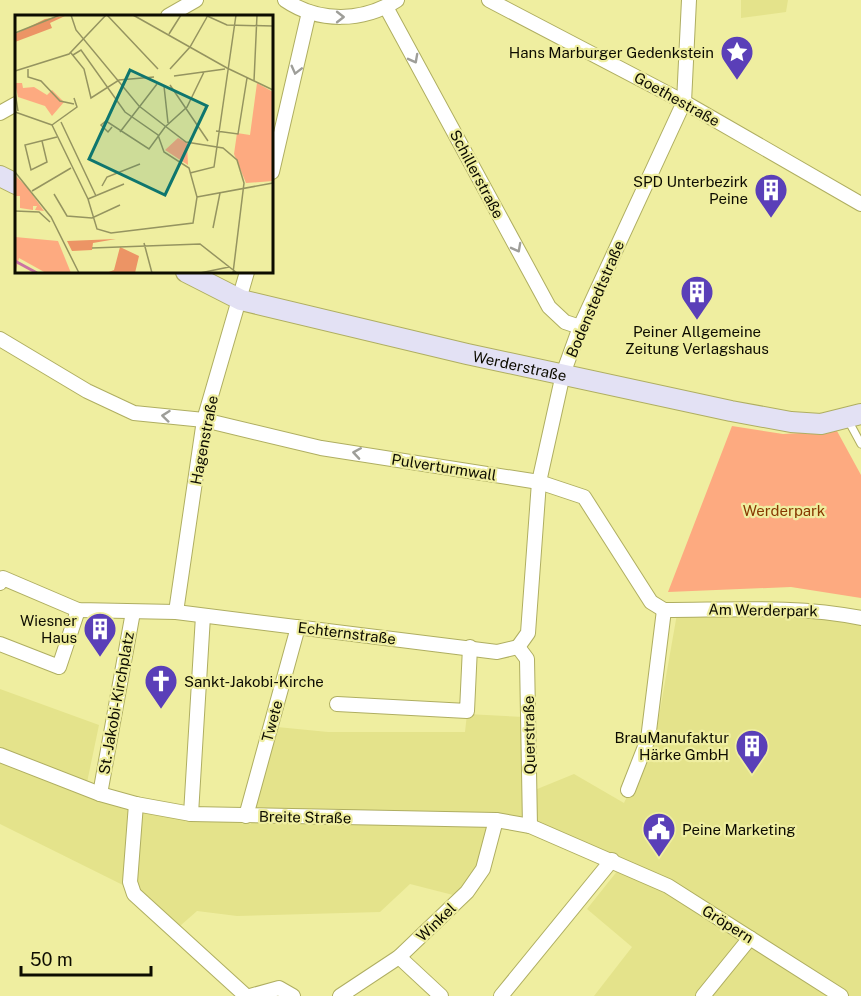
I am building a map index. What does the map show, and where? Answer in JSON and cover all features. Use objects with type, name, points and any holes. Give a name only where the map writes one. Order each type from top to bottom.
[{"type":"street","points":[[170,15],[196,0]]},
{"type":"street","points":[[285,0],[309,12],[348,17],[392,3]]},
{"type":"street","name":"Goethestraße","points":[[489,0],[684,102],[861,204]]},
{"type":"street","points":[[684,102],[688,0]]},
{"type":"street","name":"Schillerstraße","points":[[392,3],[549,307],[565,322],[580,327]]},
{"type":"street","points":[[273,168],[309,12]]},
{"type":"street","name":"Bodenstedtstraße","points":[[518,647],[528,633],[539,482],[563,374],[580,327],[684,102]]},
{"type":"street","points":[[0,113],[15,105]]},
{"type":"street","points":[[0,176],[15,184]]},
{"type":"street","name":"Werderstraße","points":[[188,273],[241,300],[563,374],[791,422],[820,424],[854,416]]},
{"type":"street","name":"Hagenstraße","points":[[176,612],[204,420],[241,300],[247,273]]},
{"type":"street","name":"Pulverturmwall","points":[[0,339],[87,391],[134,413],[204,420],[321,448],[539,482],[584,497],[651,602],[664,610]]},
{"type":"street","points":[[0,644],[59,667],[78,610],[1,579]]},
{"type":"street","name":"Am Werderpark","points":[[664,610],[791,609],[830,611],[861,618]]},
{"type":"street","name":"Echternstraße","points":[[78,610],[176,612],[497,652],[518,647]]},
{"type":"street","points":[[628,790],[648,739],[664,610]]},
{"type":"street","name":"St.-Jakobi-Kirchplatz","points":[[100,794],[132,612]]},
{"type":"street","points":[[191,814],[203,616]]},
{"type":"street","name":"Twete","points":[[246,816],[298,627]]},
{"type":"street","points":[[337,704],[467,711],[470,647]]},
{"type":"street","name":"Querstraße","points":[[518,647],[527,659],[530,826]]},
{"type":"street","name":"Breite Straße","points":[[0,755],[100,794],[136,804],[191,814],[496,820],[530,826],[612,860]]},
{"type":"street","points":[[136,804],[130,882],[134,894],[172,931],[248,996],[279,988],[292,996]]},
{"type":"street","name":"Winkel","points":[[340,996],[399,957],[467,892],[483,869],[496,820]]},
{"type":"street","points":[[501,996],[612,860]]},
{"type":"street","name":"Gröpern","points":[[612,860],[668,886],[841,996]]},
{"type":"street","points":[[703,996],[750,938]]},
{"type":"street","points":[[399,957],[441,996]]},
{"type":"lane","points":[[854,416],[861,444]]},
{"type":"shaded area","points":[[741,0],[788,0],[786,12],[741,18]]},
{"type":"shaded area","points":[[677,614],[842,617],[861,622],[861,996],[594,996],[632,947],[587,909],[626,860],[548,826],[525,820],[492,815],[479,866],[457,896],[410,884],[380,912],[237,916],[197,911],[180,926],[141,894],[0,824],[0,689],[99,725],[85,792],[191,819],[251,824],[277,727],[328,732],[465,732],[467,714],[524,717],[525,794],[574,774],[624,803],[656,733]]},
{"type":"green space","name":"Werderpark","points":[[732,426],[783,434],[837,431],[861,475],[861,598],[791,587],[668,592]]},
{"type":"place","name":"Hans Marburger Gedenkstein","points":[[737,81]]},
{"type":"place","name":"SPD Unterbezirk Peine","points":[[771,219]]},
{"type":"place","name":"Peiner Allgemeine Zeitung Verlagshaus","points":[[697,321]]},
{"type":"place","name":"Wiesner Haus","points":[[100,658]]},
{"type":"place","name":"Sankt-Jakobi-Kirche","points":[[161,710]]},
{"type":"place","name":"BrauManufaktur Härke GmbH","points":[[752,775]]},
{"type":"place","name":"Peine Marketing","points":[[659,858]]}]
